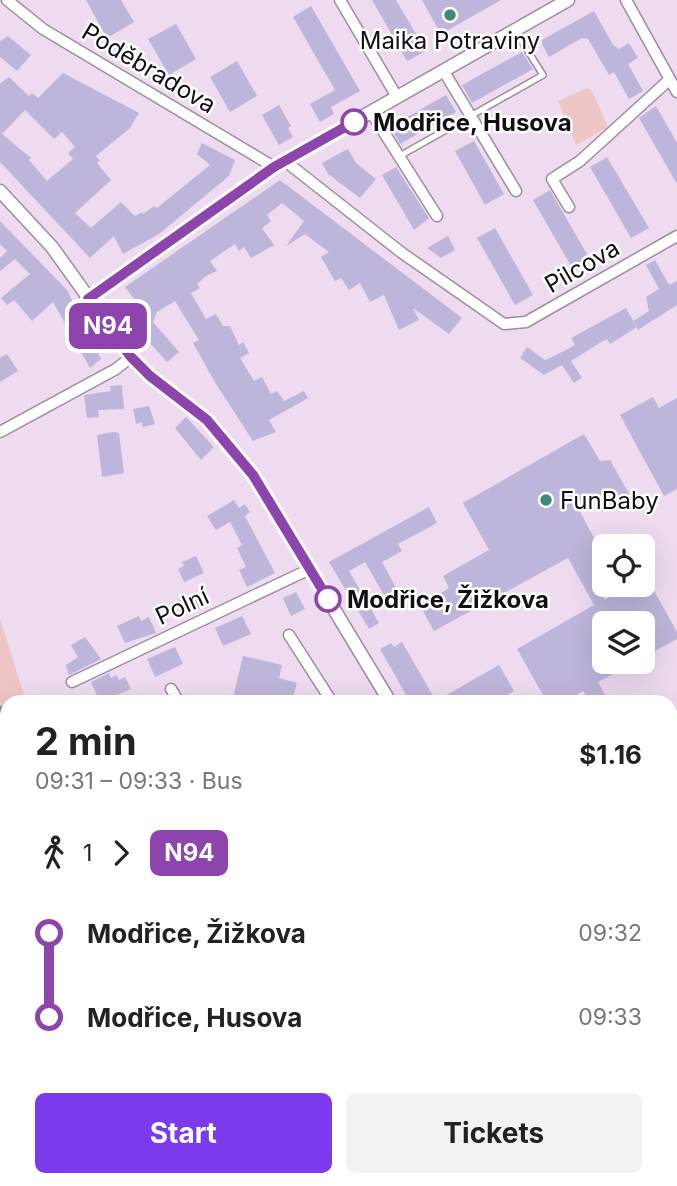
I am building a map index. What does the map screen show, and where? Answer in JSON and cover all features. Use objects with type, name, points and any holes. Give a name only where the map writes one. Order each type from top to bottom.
[{"type":"street","name":"Poděbradova","points":[[7,0],[43,29],[279,164],[504,324]]},
{"type":"street","points":[[340,0],[397,97]]},
{"type":"street","points":[[88,299],[279,164],[568,0]]},
{"type":"street","points":[[626,0],[677,92]]},
{"type":"street","points":[[443,70],[516,191]]},
{"type":"street","points":[[569,207],[552,179],[580,160],[670,79]]},
{"type":"street","points":[[371,112],[437,216]]},
{"type":"street","points":[[0,191],[52,247],[131,357],[215,429],[253,475],[386,695]]},
{"type":"street","name":"Pilcova","points":[[504,324],[526,321],[677,236]]},
{"type":"street","points":[[0,432],[116,369],[131,357]]},
{"type":"street","name":"Polní","points":[[72,682],[310,569]]},
{"type":"street","points":[[289,635],[328,695]]},
{"type":"street","points":[[171,689],[175,695]]},
{"type":"lane","points":[[398,157],[543,75],[515,30]]},
{"type":"shaded area","points":[[588,88],[592,91],[608,127],[576,145],[558,101]]},
{"type":"shaded area","points":[[0,618],[24,695],[0,695]]},
{"type":"building","points":[[86,0],[121,0],[134,22],[107,38]]},
{"type":"building","points":[[372,0],[396,0],[426,51],[407,61]]},
{"type":"building","points":[[422,0],[501,0],[441,34]]},
{"type":"building","points":[[311,6],[360,91],[331,107],[334,114],[320,122],[310,104],[335,90],[293,17]]},
{"type":"building","points":[[594,11],[613,45],[619,49],[629,43],[638,58],[628,64],[643,91],[629,99],[614,72],[609,75],[588,39],[582,38],[549,57],[542,44],[542,40]]},
{"type":"building","points":[[176,24],[196,59],[169,75],[148,39]]},
{"type":"building","points":[[8,36],[31,55],[17,71],[0,57],[0,41]]},
{"type":"building","points":[[522,52],[533,69],[472,103],[462,85]]},
{"type":"building","points":[[237,61],[257,96],[230,112],[210,77]]},
{"type":"building","points":[[63,73],[139,113],[130,128],[96,156],[100,161],[97,163],[111,180],[75,213],[91,228],[121,202],[135,216],[154,206],[157,208],[210,165],[197,154],[202,143],[235,160],[229,176],[159,234],[123,254],[114,236],[90,258],[0,162],[0,84],[9,77],[29,96],[32,93],[38,98]],"holes":[[[25,110],[54,139],[62,132],[75,147],[68,153],[73,159],[47,181],[29,160],[31,158],[2,134]]]},
{"type":"building","points":[[446,95],[456,112],[400,144],[390,127]]},
{"type":"building","points":[[279,105],[291,126],[288,128],[293,137],[279,145],[262,115]]},
{"type":"building","points":[[656,106],[677,143],[677,184],[639,118]]},
{"type":"building","points":[[474,141],[504,194],[485,205],[455,151]]},
{"type":"building","points":[[348,149],[356,163],[376,179],[360,198],[328,174],[322,163]]},
{"type":"building","points":[[607,157],[649,228],[631,238],[590,167]]},
{"type":"building","points":[[396,167],[429,218],[414,230],[382,175]]},
{"type":"building","points":[[280,180],[462,318],[449,334],[413,308],[419,320],[399,330],[384,295],[370,302],[360,283],[349,290],[341,278],[335,281],[321,257],[329,252],[305,234],[286,246],[304,221],[282,203],[267,215],[271,221],[262,228],[274,245],[251,258],[244,247],[239,251],[235,244],[210,261],[217,271],[206,276],[197,284],[200,288],[191,293],[206,319],[216,314],[223,326],[230,326],[239,345],[243,342],[249,353],[240,358],[254,381],[262,377],[271,394],[277,391],[284,401],[304,391],[308,398],[269,420],[276,432],[253,441],[193,343],[199,340],[175,301],[157,312],[153,322],[179,352],[167,362],[125,315],[138,304],[125,287]]},
{"type":"building","points":[[550,190],[591,261],[574,271],[533,200]]},
{"type":"building","points":[[0,221],[67,290],[101,359],[90,368],[53,302],[32,321],[14,300],[7,305],[1,298],[30,274],[15,259],[0,271],[0,258],[7,251],[0,244]]},
{"type":"building","points":[[495,228],[533,295],[515,305],[477,238]]},
{"type":"building","points":[[448,236],[455,250],[441,258],[427,248]]},
{"type":"building","points":[[655,260],[669,285],[677,281],[677,305],[638,330],[633,321],[649,311],[646,297],[659,289],[646,265]]},
{"type":"building","points":[[626,308],[637,327],[610,344],[607,339],[603,341],[571,361],[582,378],[574,383],[562,365],[544,375],[520,358],[527,347],[545,360],[554,356],[575,345],[571,338]]},
{"type":"building","points":[[7,354],[18,371],[0,382],[0,358]]},
{"type":"building","points":[[122,385],[124,409],[98,410],[99,417],[87,418],[84,395],[111,391],[110,386]]},
{"type":"building","points":[[653,397],[659,408],[677,398],[677,489],[664,496],[620,415]]},
{"type":"building","points":[[149,406],[155,424],[143,427],[142,422],[136,424],[133,409]]},
{"type":"building","points":[[186,417],[214,447],[201,460],[175,428]]},
{"type":"building","points":[[119,433],[124,473],[102,477],[97,435]]},
{"type":"building","points":[[584,434],[600,461],[610,460],[631,497],[602,512],[593,494],[576,504],[592,534],[592,597],[604,597],[604,600],[609,597],[655,597],[655,592],[677,632],[677,639],[655,651],[655,611],[592,611],[592,674],[613,674],[598,682],[605,695],[586,695],[583,691],[576,695],[543,695],[517,649],[594,605],[568,558],[434,631],[420,606],[449,588],[443,576],[489,550],[463,503]]},
{"type":"building","points":[[234,500],[239,508],[245,504],[250,512],[245,516],[275,573],[247,587],[239,570],[246,567],[237,548],[242,545],[230,522],[216,530],[207,516]]},
{"type":"building","points":[[429,507],[437,523],[398,544],[402,551],[382,562],[400,595],[388,602],[365,562],[349,571],[379,623],[369,629],[329,562]]},
{"type":"building","points":[[196,556],[204,573],[184,582],[178,569],[184,566],[182,562]]},
{"type":"building","points":[[196,592],[203,607],[186,615],[179,600]]},
{"type":"building","points":[[296,592],[305,609],[291,616],[283,598]]},
{"type":"building","points":[[139,616],[141,621],[149,617],[156,633],[125,643],[117,626]]},
{"type":"building","points":[[242,616],[251,634],[223,646],[215,628]]},
{"type":"building","points":[[85,637],[101,659],[69,675],[66,665],[78,657],[71,645]]},
{"type":"building","points":[[402,642],[433,695],[406,695],[380,649],[391,643],[394,647]]},
{"type":"building","points":[[175,647],[183,664],[155,677],[147,659]]},
{"type":"building","points":[[243,656],[282,665],[279,678],[297,683],[294,695],[234,695]]},
{"type":"building","points":[[499,665],[514,691],[507,695],[446,695]]},
{"type":"building","points":[[109,673],[111,678],[117,675],[119,680],[125,677],[131,689],[117,695],[97,695],[91,682]]},
{"type":"bus line","name":"N94","points":[[328,599],[253,475],[207,420],[150,376],[131,357],[88,299],[274,167],[354,122]]},
{"type":"place","name":"Maika Potraviny","points":[[450,15]]},
{"type":"place","name":"Modřice, Husova","points":[[354,122]]},
{"type":"place","name":"FunBaby","points":[[546,500]]},
{"type":"place","name":"Modřice, Žižkova","points":[[328,599]]}]
